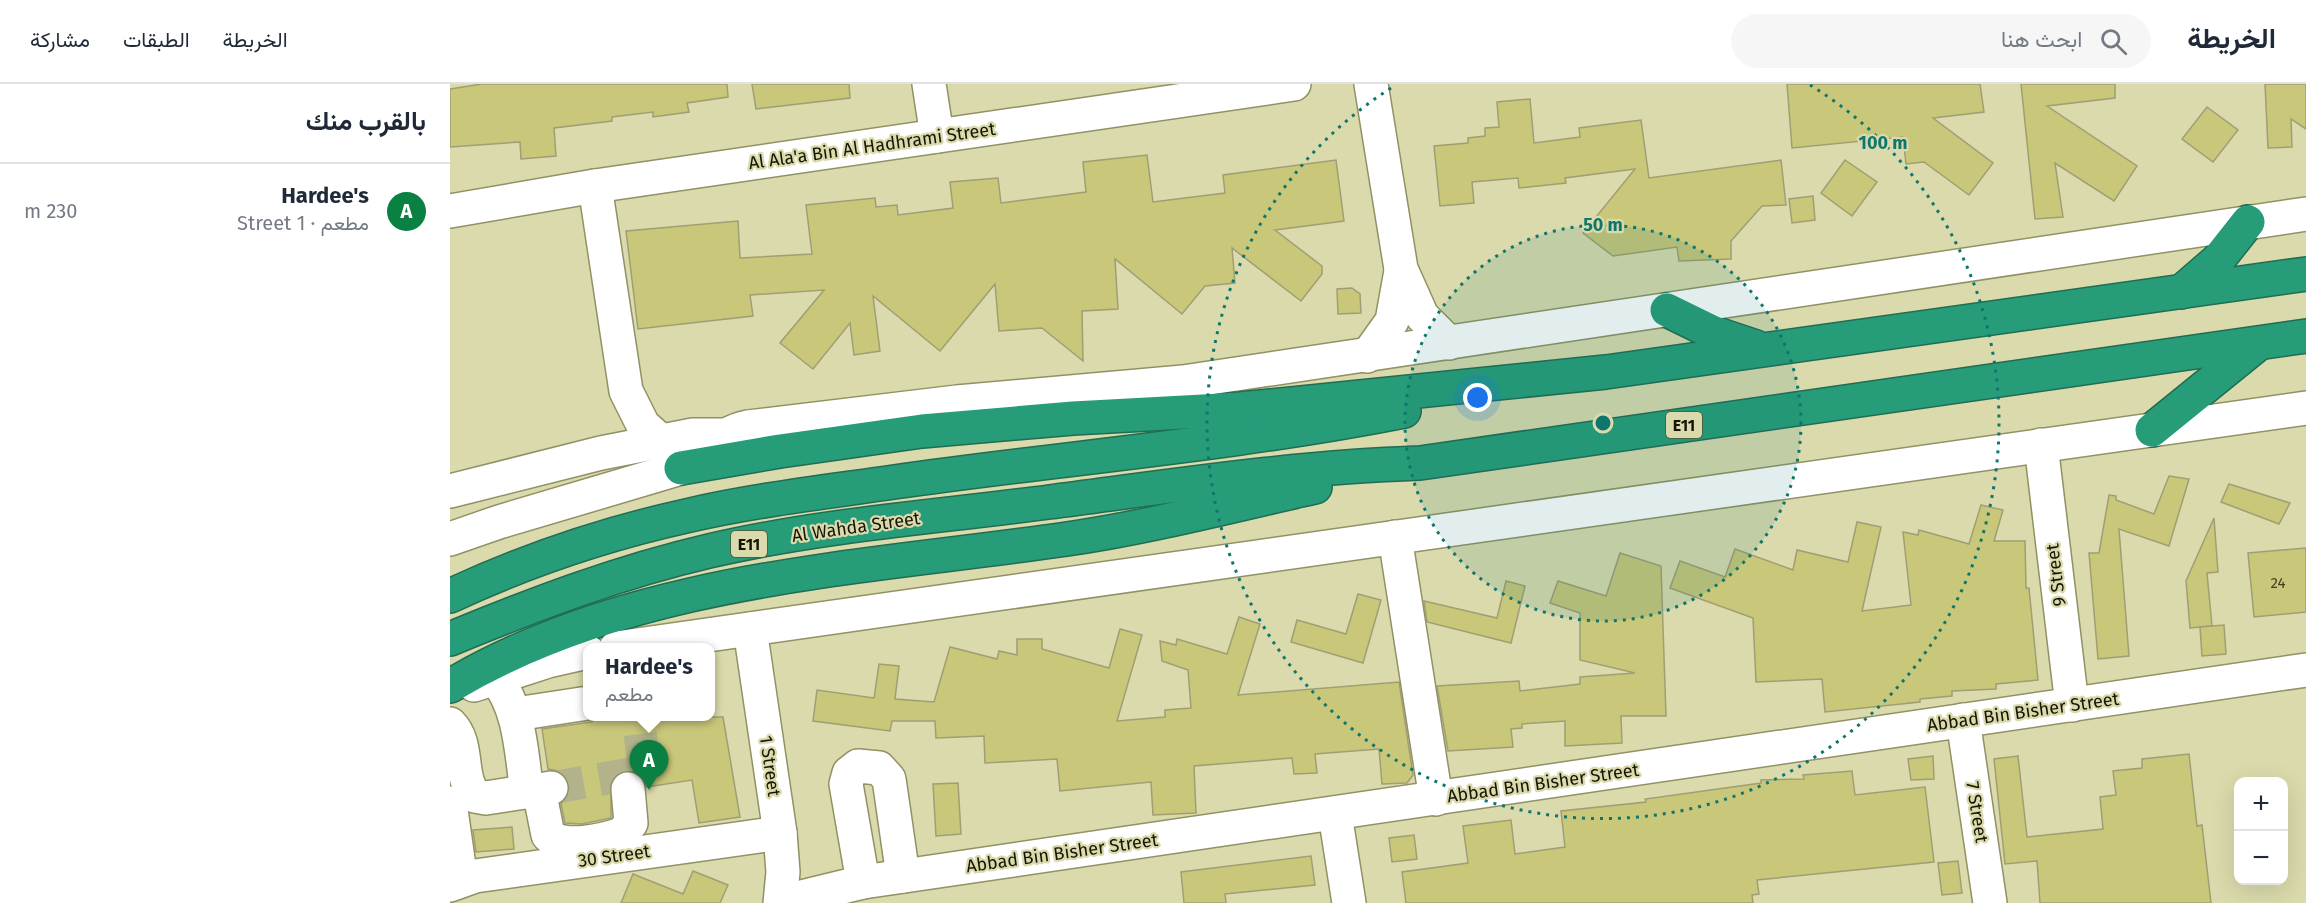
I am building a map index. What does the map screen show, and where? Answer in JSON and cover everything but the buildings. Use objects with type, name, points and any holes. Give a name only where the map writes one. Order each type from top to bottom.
[{"type":"highway","points":[[2181,292],[2218,260],[2248,222]]},
{"type":"highway","name":"E11","points":[[450,596],[489,578],[587,543],[686,516],[788,497],[1056,459],[1318,428],[1606,372],[2306,274]]},
{"type":"highway","points":[[1668,310],[1714,333],[1764,350]]},
{"type":"highway","name":"E11","points":[[1420,463],[2306,336]]},
{"type":"highway","points":[[2152,430],[2207,382],[2261,342]]},
{"type":"highway","points":[[681,468],[922,431],[1073,418],[1240,409],[1606,372]]},
{"type":"highway","points":[[450,686],[499,660],[581,627],[704,592],[1091,535],[1420,463]]},
{"type":"highway","name":"Al Wahda Street","points":[[450,639],[534,604],[621,574],[710,551],[801,534],[1286,471],[1420,463]]},
{"type":"street","points":[[929,84],[937,136]]},
{"type":"street","name":"Al Ala'a Bin Al Hadhrami Street","points":[[450,211],[595,186],[1245,88],[1294,84]]},
{"type":"street","points":[[1371,84],[1401,269],[1422,316],[1449,343]]},
{"type":"street","points":[[595,186],[626,391],[643,425],[661,441]]},
{"type":"street","points":[[450,491],[601,453],[693,435],[724,435],[748,427],[964,401],[1164,385],[2306,214]]},
{"type":"street","points":[[1368,356],[1392,321],[1401,269]]},
{"type":"street","points":[[601,453],[618,425],[626,391]]},
{"type":"street","points":[[667,643],[750,629],[2306,408]]},
{"type":"street","points":[[450,539],[499,522],[681,468],[697,459],[724,435]]},
{"type":"street","name":"9 Street","points":[[2041,446],[2072,705]]},
{"type":"street","points":[[1395,537],[1436,799]]},
{"type":"street","name":"1 Street","points":[[750,629],[780,833],[783,872],[780,902]]},
{"type":"street","points":[[450,694],[495,677],[583,653]]},
{"type":"street","name":"Abbad Bin Bisher Street","points":[[780,902],[863,882],[2306,670]]},
{"type":"street","points":[[495,677],[511,700],[516,714],[539,790],[548,835],[553,840],[566,843],[622,834],[631,824],[628,789]]},
{"type":"street","points":[[516,714],[583,705]]},
{"type":"street","name":"7 Street","points":[[1963,720],[1990,903]]},
{"type":"street","points":[[450,724],[461,740],[469,786],[475,796],[486,798],[539,790]]},
{"type":"street","points":[[863,882],[846,784],[849,773],[858,766],[879,768],[889,779],[903,876]]},
{"type":"street","points":[[450,803],[456,882]]},
{"type":"street","points":[[1335,814],[1349,903]]},
{"type":"street","name":"30 Street","points":[[456,882],[780,833]]},
{"type":"tunnel","points":[[551,788],[642,772],[644,765],[639,721]]},
{"type":"place","name":"Hardee's","points":[[649,790]]}]
